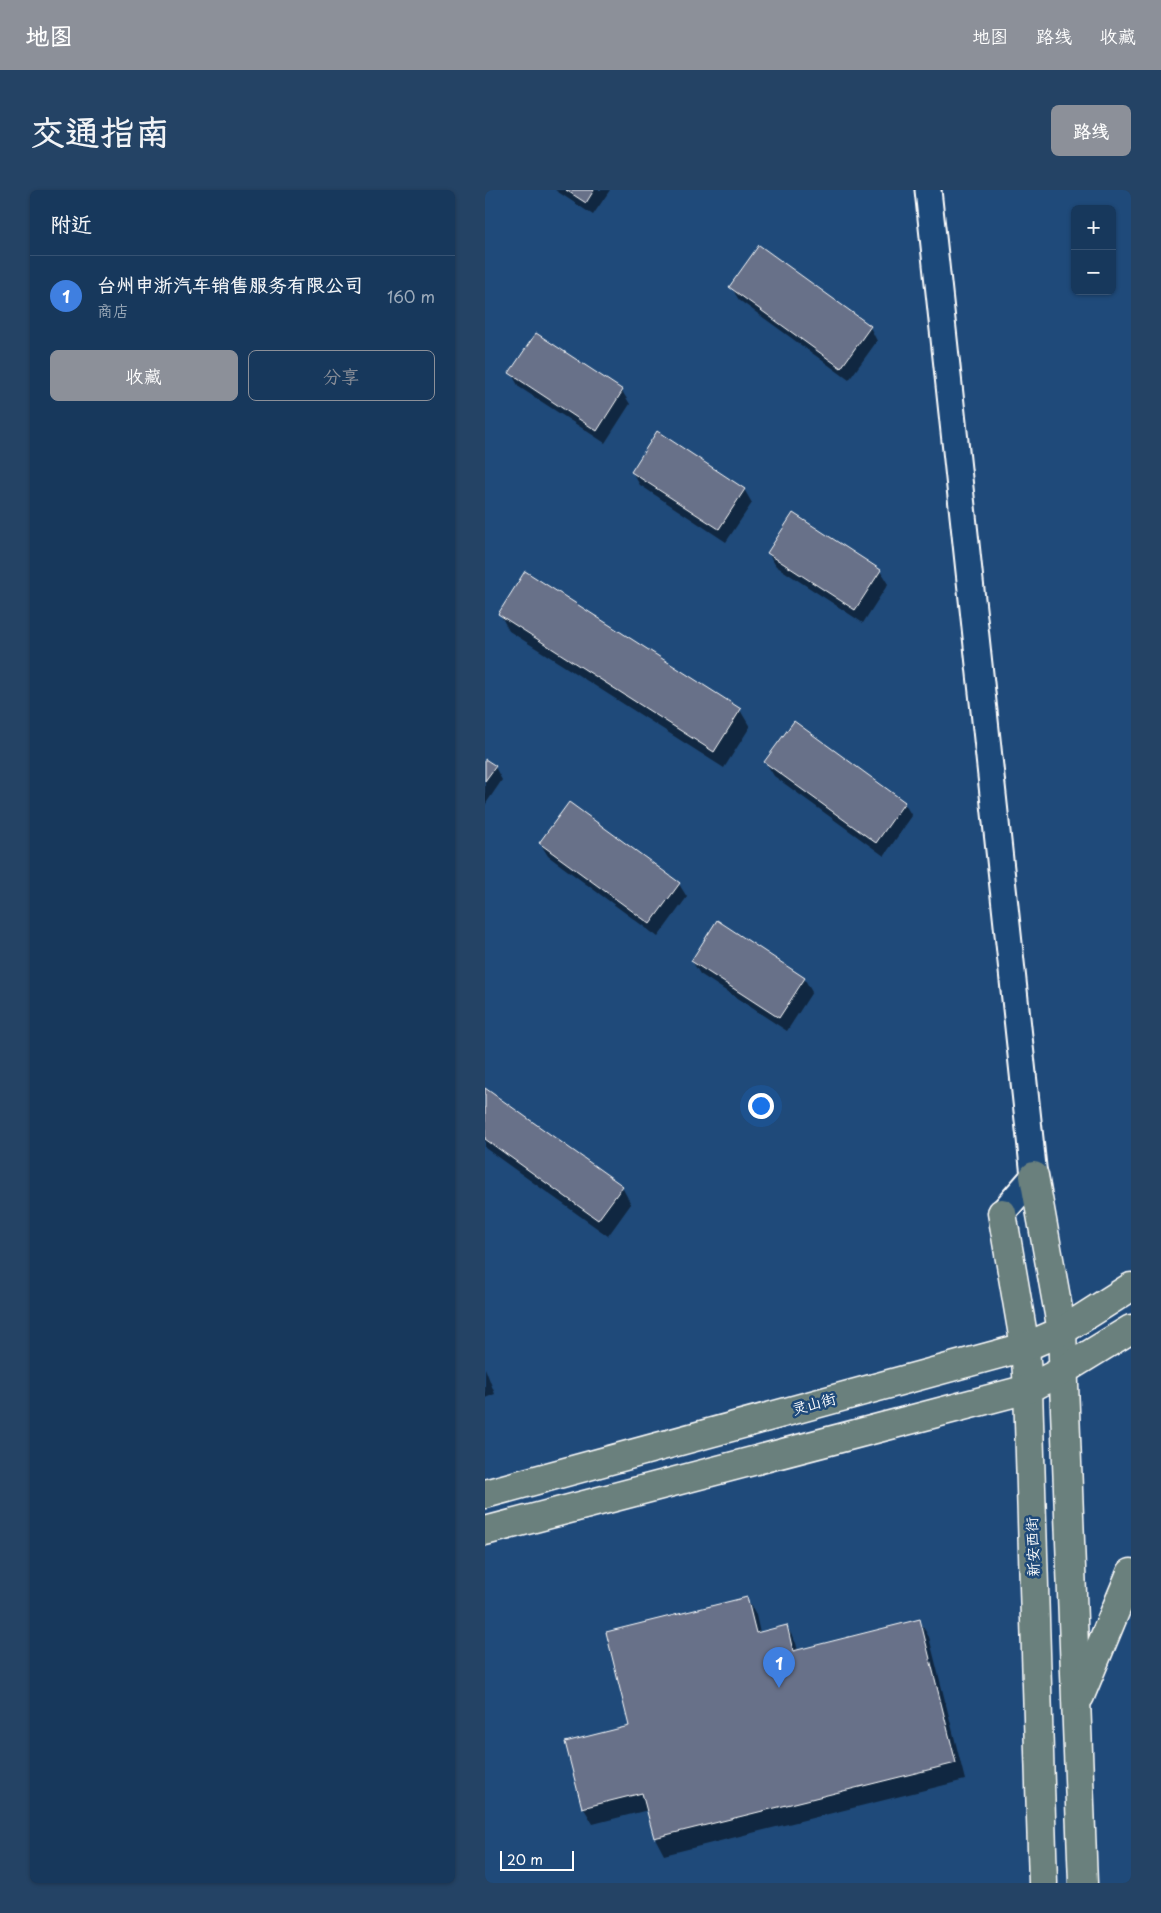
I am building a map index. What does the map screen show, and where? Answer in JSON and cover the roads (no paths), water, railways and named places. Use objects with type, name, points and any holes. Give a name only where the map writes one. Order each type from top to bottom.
[{"type":"main road","points":[[1034,1176],[1063,1331],[1083,1883]]},
{"type":"main road","name":"新安西街","points":[[1002,1212],[1025,1347],[1028,1389],[1043,1883]]},
{"type":"main road","name":"灵山街","points":[[485,1494],[1025,1347],[1063,1331],[1131,1287]]},
{"type":"main road","points":[[485,1531],[1028,1389],[1064,1370],[1131,1329]]},
{"type":"main road","points":[[1076,1704],[1131,1573]]},
{"type":"street","points":[[928,190],[1034,1176],[1002,1212]]},
{"type":"place","name":"台州申浙汽车销售服务有限公司","points":[[779,1688]]}]
